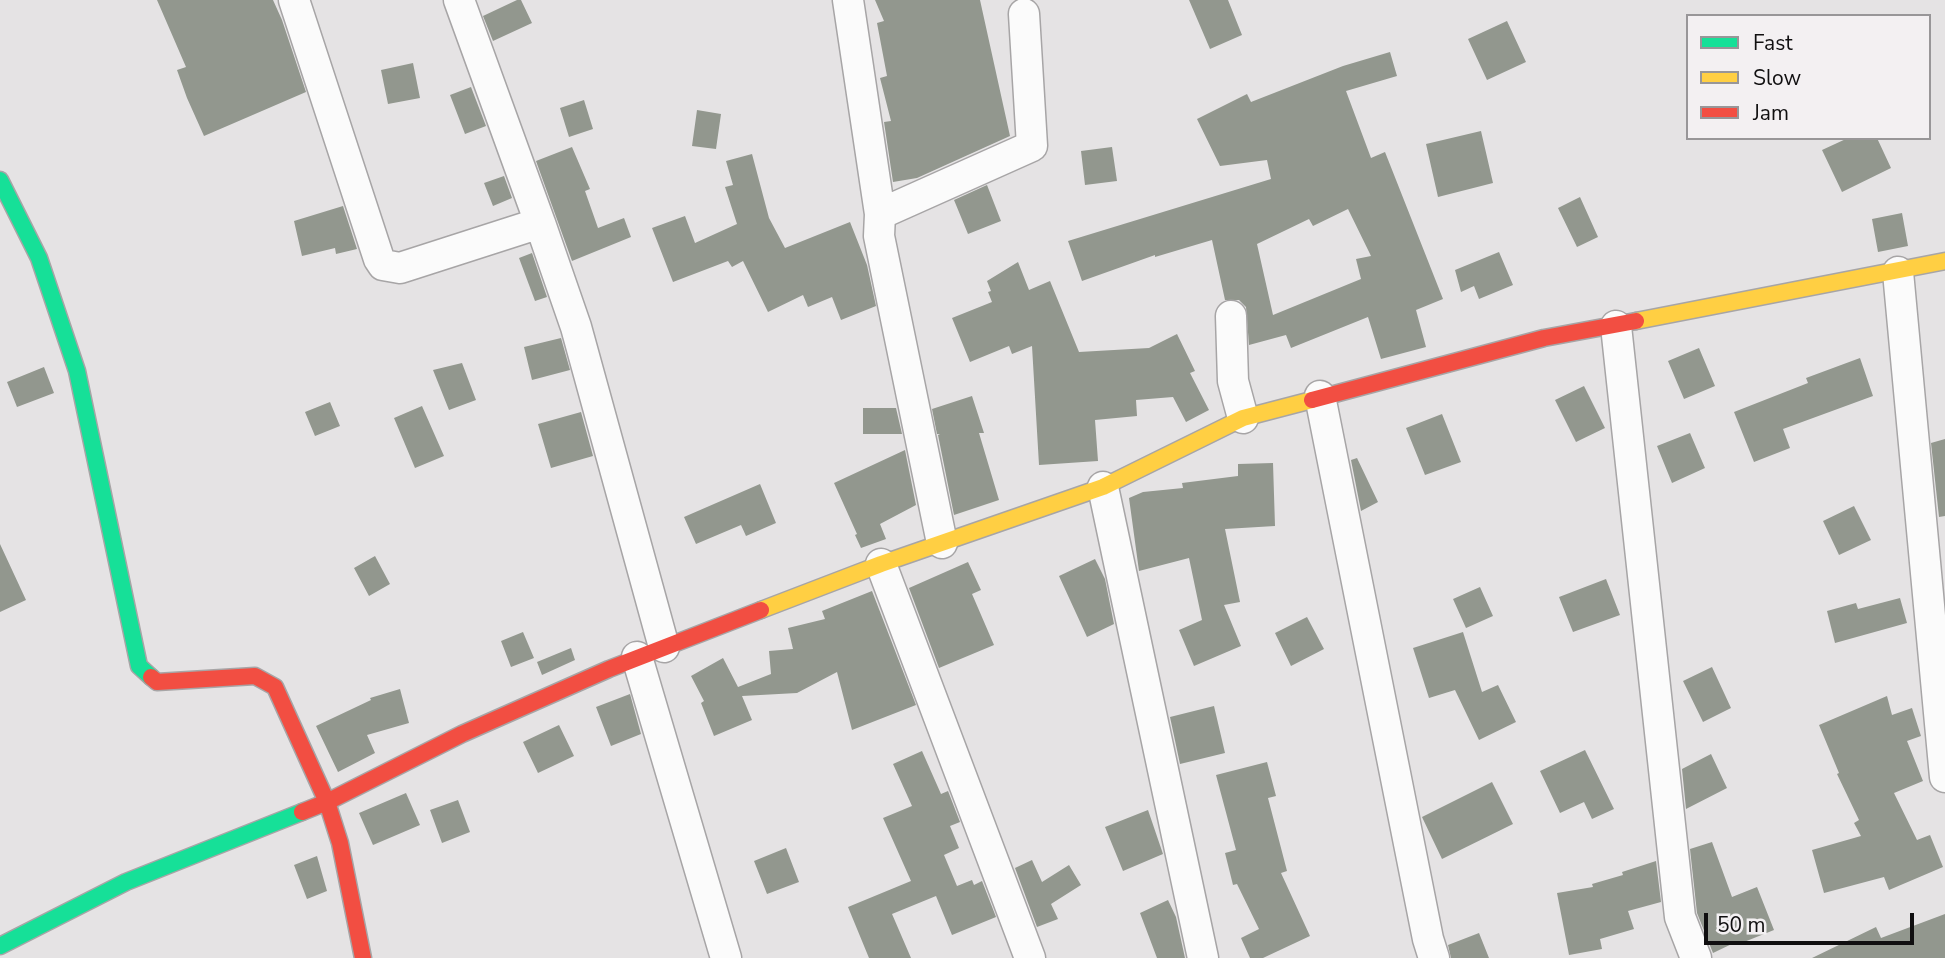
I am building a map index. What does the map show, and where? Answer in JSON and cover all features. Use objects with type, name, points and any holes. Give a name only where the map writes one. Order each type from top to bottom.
[{"type":"street","points":[[294,0],[383,265],[400,268],[540,222]]},
{"type":"street","points":[[459,0],[576,327],[651,652],[726,958]]},
{"type":"street","points":[[848,0],[880,214],[879,236],[942,543]]},
{"type":"street","points":[[880,214],[1032,146],[1024,14]]},
{"type":"street","points":[[0,180],[39,258],[77,371],[139,666],[157,682],[255,676],[275,687],[327,802],[340,843],[363,958]]},
{"type":"street","points":[[0,946],[126,882],[327,802],[462,734],[651,652],[881,564],[1103,487],[1242,418],[1544,338],[1945,261]]},
{"type":"street","points":[[1898,272],[1945,777]]},
{"type":"street","points":[[1231,316],[1233,381],[1242,418]]},
{"type":"street","points":[[1616,326],[1680,917],[1696,958]]},
{"type":"street","points":[[1320,396],[1425,925],[1434,958]]},
{"type":"street","points":[[1103,487],[1203,958]]},
{"type":"street","points":[[881,564],[1030,958]]},
{"type":"building","points":[[157,0],[273,0],[306,92],[204,136],[177,70],[186,67]]},
{"type":"building","points":[[521,0],[532,23],[493,41],[483,16]]},
{"type":"building","points":[[875,0],[980,0],[1010,136],[917,178],[893,182],[884,122],[891,121],[880,78],[887,76],[877,23],[884,21]]},
{"type":"building","points":[[1189,0],[1228,0],[1242,35],[1210,49]]},
{"type":"building","points":[[1507,21],[1526,62],[1487,80],[1468,39]]},
{"type":"building","points":[[1390,52],[1397,76],[1346,91],[1371,158],[1385,152],[1443,299],[1416,310],[1426,347],[1381,359],[1368,317],[1291,348],[1286,335],[1249,345],[1246,307],[1239,300],[1225,300],[1212,240],[1155,255],[1082,281],[1068,241],[1271,179],[1267,160],[1220,166],[1197,119],[1247,94],[1251,102],[1343,66]],"holes":[[[1348,209],[1371,256],[1356,259],[1361,279],[1273,315],[1257,244],[1309,219],[1313,226]]]},
{"type":"building","points":[[413,63],[420,98],[388,104],[381,70]]},
{"type":"building","points":[[471,87],[486,126],[465,134],[450,95]]},
{"type":"building","points":[[584,100],[593,129],[569,137],[560,108]]},
{"type":"building","points":[[697,110],[721,114],[716,149],[692,146]]},
{"type":"building","points":[[1481,131],[1493,183],[1438,197],[1426,144]]},
{"type":"building","points":[[1844,140],[1878,140],[1891,168],[1842,192],[1822,150]]},
{"type":"building","points":[[572,147],[590,189],[585,191],[598,228],[624,218],[631,237],[572,261],[536,161]]},
{"type":"building","points":[[1112,147],[1117,181],[1085,185],[1081,151]]},
{"type":"building","points":[[752,154],[769,218],[785,248],[850,222],[867,265],[876,306],[841,320],[832,297],[808,307],[803,295],[768,312],[743,261],[732,267],[728,261],[673,282],[652,228],[685,216],[695,243],[737,224],[725,187],[733,185],[726,161]]},
{"type":"building","points":[[504,176],[512,198],[493,206],[484,183]]},
{"type":"building","points":[[987,185],[1001,221],[968,234],[954,200]]},
{"type":"building","points":[[1580,197],[1598,237],[1577,247],[1558,208]]},
{"type":"building","points":[[343,206],[357,249],[336,254],[335,248],[302,256],[294,221]]},
{"type":"building","points":[[1902,213],[1908,246],[1878,252],[1872,219]]},
{"type":"building","points":[[1499,252],[1513,285],[1479,299],[1474,286],[1461,292],[1455,270]]},
{"type":"building","points":[[532,253],[547,297],[535,301],[519,258]]},
{"type":"building","points":[[1018,262],[1029,290],[1050,281],[1079,352],[1149,348],[1177,334],[1195,371],[1190,373],[1209,410],[1186,422],[1173,397],[1136,400],[1137,416],[1095,420],[1098,461],[1039,465],[1032,346],[1012,354],[1009,346],[970,362],[952,318],[992,302],[987,281]]},
{"type":"building","points":[[561,338],[570,370],[532,380],[524,347]]},
{"type":"building","points":[[1699,348],[1715,386],[1684,399],[1668,361]]},
{"type":"building","points":[[1860,358],[1873,396],[1783,429],[1790,448],[1754,462],[1734,412],[1808,383],[1806,378]]},
{"type":"building","points":[[462,363],[476,400],[449,410],[433,370]]},
{"type":"building","points":[[44,367],[54,393],[17,407],[7,382]]},
{"type":"building","points":[[1584,386],[1605,428],[1576,442],[1555,400]]},
{"type":"building","points":[[972,396],[984,433],[979,433],[999,500],[954,515],[938,435],[940,434],[937,434],[932,409]]},
{"type":"building","points":[[330,402],[340,426],[315,436],[305,412]]},
{"type":"building","points":[[422,406],[444,456],[415,468],[394,418]]},
{"type":"building","points":[[863,408],[896,408],[902,434],[863,434]]},
{"type":"building","points":[[581,412],[593,456],[551,468],[538,424]]},
{"type":"building","points":[[1442,414],[1461,462],[1425,475],[1406,428]]},
{"type":"building","points":[[1690,433],[1705,468],[1672,483],[1657,446]]},
{"type":"building","points":[[1945,439],[1945,516],[1939,517],[1931,443]]},
{"type":"building","points":[[905,450],[916,505],[880,524],[886,539],[861,548],[834,483]]},
{"type":"building","points":[[1357,458],[1378,502],[1361,511],[1351,460]]},
{"type":"building","points":[[1273,463],[1275,526],[1225,529],[1240,602],[1224,605],[1241,646],[1194,666],[1179,630],[1202,620],[1189,558],[1139,571],[1129,498],[1143,492],[1183,488],[1182,483],[1238,476],[1238,464]]},
{"type":"building","points":[[760,484],[776,523],[746,536],[741,525],[696,544],[684,517]]},
{"type":"building","points":[[1854,506],[1871,540],[1839,555],[1823,521]]},
{"type":"building","points":[[0,544],[26,600],[0,612]]},
{"type":"building","points":[[375,556],[390,584],[369,596],[354,568]]},
{"type":"building","points":[[1095,559],[1105,579],[1114,624],[1087,637],[1059,576]]},
{"type":"building","points":[[968,562],[981,590],[972,594],[994,645],[939,668],[909,588]]},
{"type":"building","points":[[1606,579],[1620,615],[1573,632],[1559,597]]},
{"type":"building","points":[[1480,587],[1493,616],[1466,628],[1453,599]]},
{"type":"building","points":[[872,591],[916,705],[852,730],[837,672],[797,693],[742,696],[752,720],[714,736],[701,703],[704,701],[691,676],[723,658],[738,687],[771,674],[769,651],[793,649],[788,628],[825,619],[822,611]]},
{"type":"building","points":[[1900,598],[1907,623],[1835,643],[1827,611],[1856,603],[1858,609]]},
{"type":"building","points":[[1307,617],[1324,649],[1291,666],[1275,633]]},
{"type":"building","points":[[523,632],[534,658],[511,667],[501,641]]},
{"type":"building","points":[[1463,632],[1482,692],[1498,685],[1516,722],[1479,740],[1455,690],[1429,698],[1413,648]]},
{"type":"building","points":[[571,648],[575,660],[542,675],[537,662]]},
{"type":"building","points":[[1712,667],[1731,708],[1703,722],[1683,681]]},
{"type":"building","points":[[400,689],[409,723],[367,735],[375,753],[338,772],[316,726],[371,700],[370,698]]},
{"type":"building","points":[[630,694],[641,734],[611,746],[596,707]]},
{"type":"building","points":[[1887,696],[1892,715],[1912,708],[1921,736],[1907,741],[1923,781],[1894,793],[1917,840],[1930,835],[1943,867],[1889,890],[1884,877],[1824,893],[1812,850],[1861,836],[1854,823],[1859,820],[1837,774],[1839,773],[1819,725]]},
{"type":"building","points":[[1214,706],[1225,753],[1180,764],[1170,717]]},
{"type":"building","points":[[559,725],[574,756],[538,773],[523,742]]},
{"type":"building","points":[[1585,750],[1614,809],[1592,819],[1584,802],[1560,813],[1540,771]]},
{"type":"building","points":[[922,751],[941,794],[948,791],[960,822],[950,826],[959,848],[944,855],[957,886],[972,880],[974,885],[982,881],[996,917],[952,935],[936,896],[892,914],[911,958],[869,958],[848,907],[911,881],[883,818],[912,806],[893,764]]},
{"type":"building","points":[[1711,754],[1727,788],[1686,809],[1682,769]]},
{"type":"building","points":[[1267,762],[1276,796],[1268,798],[1287,871],[1281,873],[1310,936],[1263,958],[1250,958],[1241,938],[1259,929],[1237,884],[1233,885],[1225,853],[1236,850],[1216,775]]},
{"type":"building","points":[[1492,782],[1513,824],[1442,859],[1422,817]]},
{"type":"building","points":[[406,793],[420,825],[373,845],[359,813]]},
{"type":"building","points":[[458,800],[470,832],[442,843],[430,810]]},
{"type":"building","points":[[1148,810],[1163,854],[1123,871],[1105,827]]},
{"type":"building","points":[[1712,842],[1732,897],[1757,887],[1774,930],[1739,944],[1738,941],[1713,953],[1697,913],[1690,849]]},
{"type":"building","points":[[786,848],[799,882],[767,894],[754,861]]},
{"type":"building","points":[[317,856],[327,891],[307,899],[294,865]]},
{"type":"building","points":[[1032,860],[1042,882],[1069,865],[1081,885],[1051,904],[1058,919],[1037,927],[1015,868]]},
{"type":"building","points":[[1656,861],[1661,902],[1628,911],[1634,929],[1600,939],[1602,949],[1569,955],[1557,893],[1593,887],[1592,884]]},
{"type":"building","points":[[1168,900],[1176,917],[1185,958],[1157,958],[1140,913]]},
{"type":"building","points":[[1945,914],[1945,958],[1812,958],[1876,927],[1881,938]]},
{"type":"building","points":[[1479,933],[1489,958],[1451,958],[1448,945]]},
{"type":"traffic: fast","points":[[0,180],[39,258],[77,371],[139,666],[151,677]]},
{"type":"traffic: fast","points":[[0,946],[126,882],[302,812]]},
{"type":"traffic: slow","points":[[1636,321],[1945,261]]},
{"type":"traffic: slow","points":[[761,610],[881,564],[1103,487],[1243,418],[1312,400]]},
{"type":"traffic: jam","points":[[1312,400],[1544,338],[1636,321]]},
{"type":"traffic: jam","points":[[302,812],[462,734],[609,669],[761,610]]},
{"type":"traffic: jam","points":[[151,677],[157,682],[255,676],[275,687],[327,802],[340,843],[363,958]]}]
